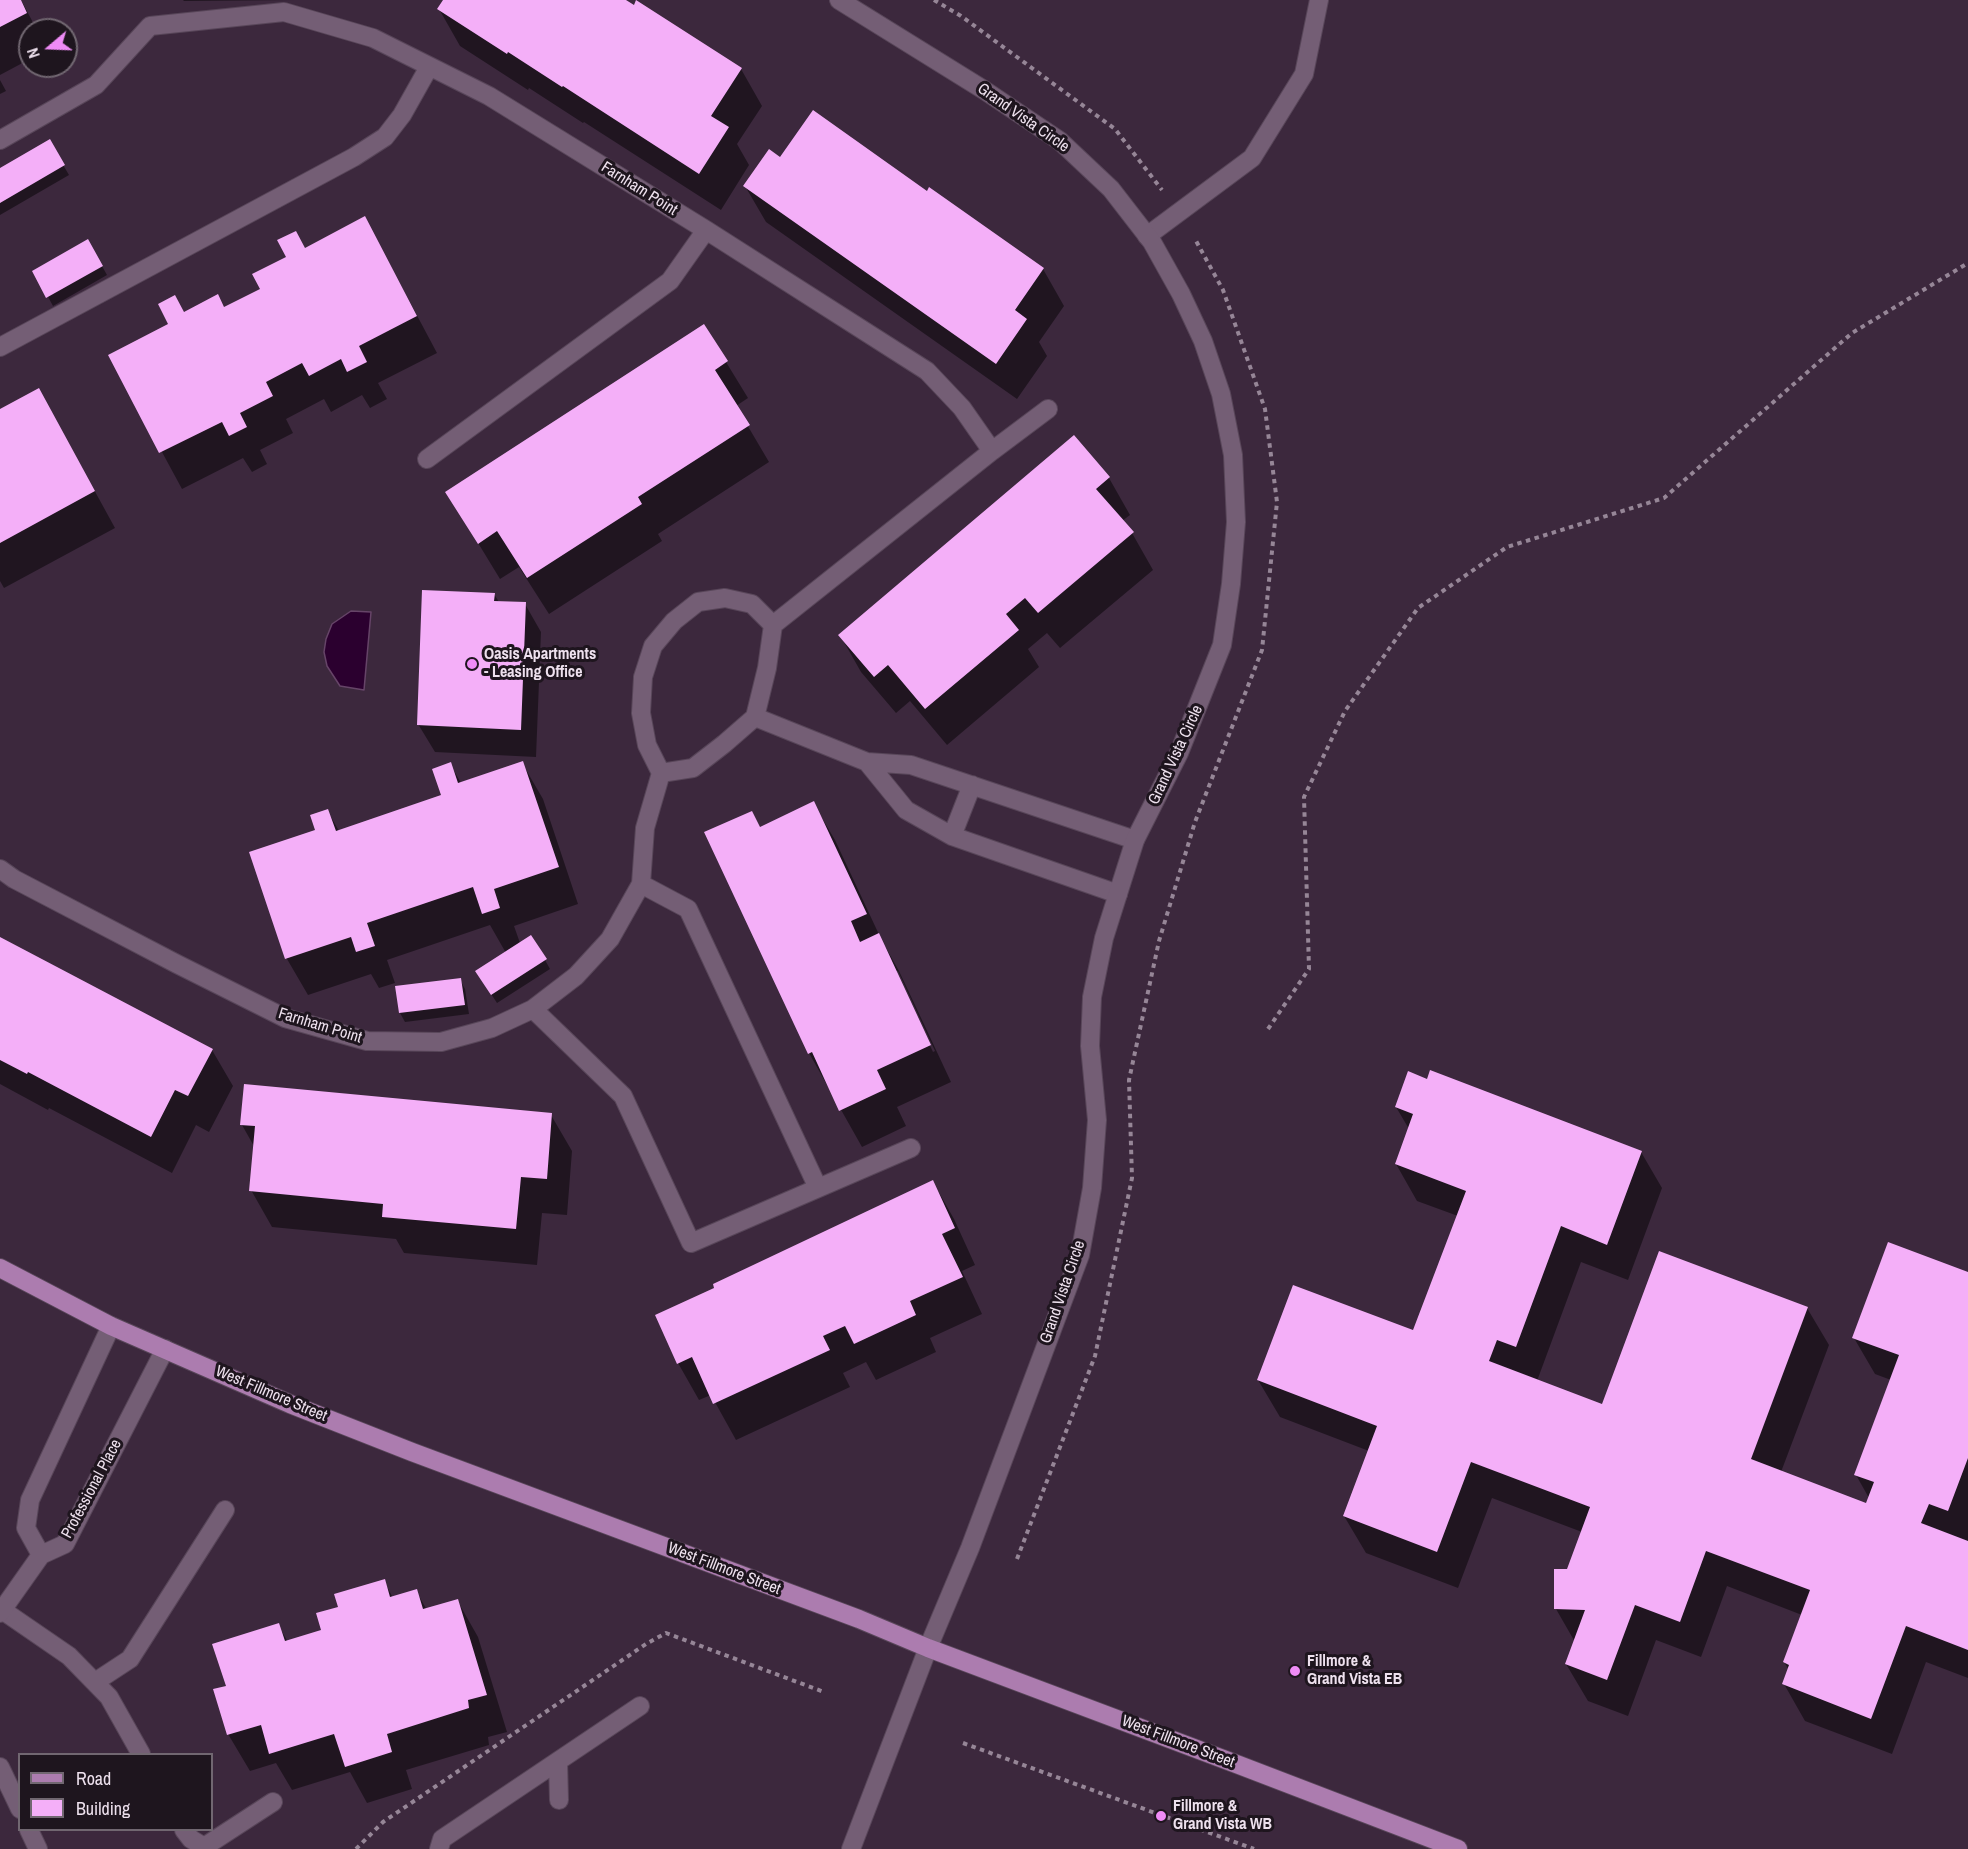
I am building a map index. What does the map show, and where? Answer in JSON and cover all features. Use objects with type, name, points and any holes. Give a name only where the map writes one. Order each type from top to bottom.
[{"type":"main road","name":"West Fillmore Street","points":[[0,1268],[111,1326],[290,1404],[1458,1849]]},
{"type":"street","name":"Grand Vista Circle","points":[[838,0],[984,90],[1060,141],[1111,189],[1147,236],[1181,294],[1203,341],[1221,394],[1233,456],[1236,522],[1231,584],[1222,645],[1179,753],[1135,840],[1104,938],[1092,997],[1090,1046],[1097,1120],[1092,1188],[1080,1255],[970,1548],[928,1648],[851,1849]]},
{"type":"street","points":[[1147,236],[1251,158],[1304,74],[1319,0]]},
{"type":"street","name":"Farnham Point","points":[[0,140],[96,85],[150,26],[284,12],[373,38],[489,96],[706,230],[927,371],[962,408],[992,451]]},
{"type":"street","points":[[0,347],[344,163],[385,137],[402,115],[429,67]]},
{"type":"street","points":[[427,459],[670,282],[706,230]]},
{"type":"street","points":[[773,625],[752,604],[725,598],[698,602],[674,621],[653,646],[643,677],[642,713],[647,745],[661,774],[693,768],[755,717],[767,668],[773,625],[1048,409]]},
{"type":"street","points":[[755,717],[867,762],[911,765],[1135,840]]},
{"type":"street","points":[[867,762],[906,810],[952,836],[1118,894]]},
{"type":"street","name":"Farnham Point","points":[[0,869],[14,879],[156,954],[285,1018],[367,1041],[441,1042],[492,1028],[533,1009],[576,976],[610,939],[641,884],[645,828],[661,774]]},
{"type":"street","points":[[952,836],[972,785]]},
{"type":"street","points":[[641,884],[688,909],[818,1188]]},
{"type":"street","points":[[533,1009],[623,1096],[691,1243],[911,1148]]},
{"type":"street","points":[[40,1555],[26,1528],[30,1500],[111,1326]]},
{"type":"street","name":"Professional Place","points":[[1,1611],[40,1555],[65,1544],[165,1349]]},
{"type":"street","points":[[95,1682],[130,1659],[225,1510]]},
{"type":"street","points":[[1,1611],[69,1656],[110,1696],[140,1753]]},
{"type":"street","points":[[439,1849],[442,1839],[640,1706]]},
{"type":"street","points":[[558,1761],[559,1800]]},
{"type":"street","points":[[0,1767],[18,1805]]},
{"type":"street","points":[[185,1831],[191,1839],[204,1847],[273,1802]]},
{"type":"street","points":[[29,1831],[38,1849]]},
{"type":"path","points":[[1268,1029],[1309,969],[1304,797],[1345,711],[1418,608],[1507,547],[1664,498],[1852,333],[1968,263]]},
{"type":"path","points":[[356,1849],[383,1822],[646,1644],[666,1633],[824,1692]]},
{"type":"path","points":[[963,1743],[1254,1849]]},
{"type":"shaded area","points":[[351,611],[371,612],[364,690],[340,686],[327,666],[324,652],[332,624]]},
{"type":"building","points":[[0,0],[21,0],[27,13],[0,27]]},
{"type":"building","points":[[443,0],[626,0],[634,5],[636,0],[742,68],[711,116],[729,127],[699,174],[563,86],[508,52],[507,54],[437,9]]},
{"type":"building","points":[[813,110],[927,191],[929,187],[1044,268],[1015,310],[1027,319],[996,364],[743,186],[769,149],[780,157]]},
{"type":"building","points":[[50,139],[65,165],[0,203],[0,168]]},
{"type":"building","points":[[365,216],[417,316],[359,346],[367,362],[347,372],[341,359],[309,376],[302,363],[266,382],[273,396],[240,413],[247,427],[229,436],[222,422],[159,453],[108,355],[168,324],[158,304],[175,295],[184,312],[218,294],[224,307],[260,289],[252,274],[286,257],[277,240],[296,231],[305,248]]},
{"type":"building","points":[[88,239],[103,266],[46,298],[32,271]]},
{"type":"building","points":[[704,324],[728,361],[715,370],[750,425],[638,497],[642,504],[527,578],[497,531],[478,544],[445,492]]},
{"type":"building","points":[[39,388],[95,491],[0,543],[0,409]]},
{"type":"building","points":[[1074,435],[1110,477],[1096,489],[1134,532],[1038,613],[1025,598],[1006,614],[1019,630],[925,709],[888,665],[874,677],[838,635]]},
{"type":"building","name":"Oasis Apartments - Leasing Office","points":[[422,590],[495,593],[494,601],[526,602],[521,730],[417,725]]},
{"type":"building","points":[[523,761],[559,867],[494,889],[500,908],[482,914],[473,887],[367,923],[375,946],[356,952],[351,937],[285,959],[249,852],[315,830],[310,815],[328,809],[336,831],[441,795],[432,769],[451,762],[458,783]]},
{"type":"building","points":[[814,801],[867,914],[851,921],[860,942],[879,933],[931,1045],[877,1070],[886,1089],[839,1111],[812,1052],[808,1054],[704,832],[752,811],[760,827]]},
{"type":"building","points":[[531,935],[547,959],[491,995],[475,971]]},
{"type":"building","points":[[0,937],[213,1049],[188,1096],[175,1090],[151,1137],[28,1072],[27,1074],[0,1060]]},
{"type":"building","points":[[461,978],[465,1005],[399,1013],[395,986]]},
{"type":"building","points":[[1430,1070],[1642,1151],[1607,1245],[1561,1226],[1516,1347],[1497,1340],[1489,1361],[1602,1404],[1659,1251],[1808,1307],[1751,1459],[1866,1503],[1874,1482],[1854,1475],[1899,1355],[1852,1338],[1888,1242],[1968,1272],[1968,1458],[1948,1511],[1929,1504],[1921,1523],[1968,1541],[1968,1650],[1906,1626],[1871,1719],[1782,1684],[1789,1665],[1783,1662],[1810,1590],[1706,1551],[1680,1622],[1635,1605],[1607,1680],[1565,1664],[1585,1610],[1554,1609],[1554,1569],[1567,1569],[1590,1507],[1471,1462],[1437,1552],[1343,1516],[1377,1426],[1257,1380],[1293,1285],[1413,1330],[1466,1191],[1395,1164],[1413,1114],[1395,1107],[1408,1071],[1427,1079]]},
{"type":"building","points":[[244,1084],[552,1113],[547,1179],[521,1177],[516,1229],[382,1217],[383,1204],[249,1191],[255,1126],[240,1125]]},
{"type":"building","points":[[933,1180],[955,1228],[942,1234],[963,1277],[910,1301],[916,1315],[854,1344],[845,1326],[823,1336],[830,1350],[713,1404],[692,1357],[677,1364],[655,1315],[714,1288],[713,1284]]},
{"type":"building","points":[[385,1579],[390,1597],[417,1589],[423,1609],[458,1599],[487,1695],[468,1700],[469,1708],[387,1734],[392,1752],[345,1767],[334,1734],[269,1754],[261,1725],[227,1735],[213,1689],[226,1686],[212,1644],[279,1623],[285,1641],[321,1630],[316,1613],[338,1607],[334,1594]]},
{"type":"place","name":"Oasis Apartments - Leasing Office","points":[[472,664]]},
{"type":"place","name":"Fillmore & Grand Vista EB","points":[[1295,1671]]},
{"type":"place","name":"Fillmore & Grand Vista WB","points":[[1161,1816]]}]
